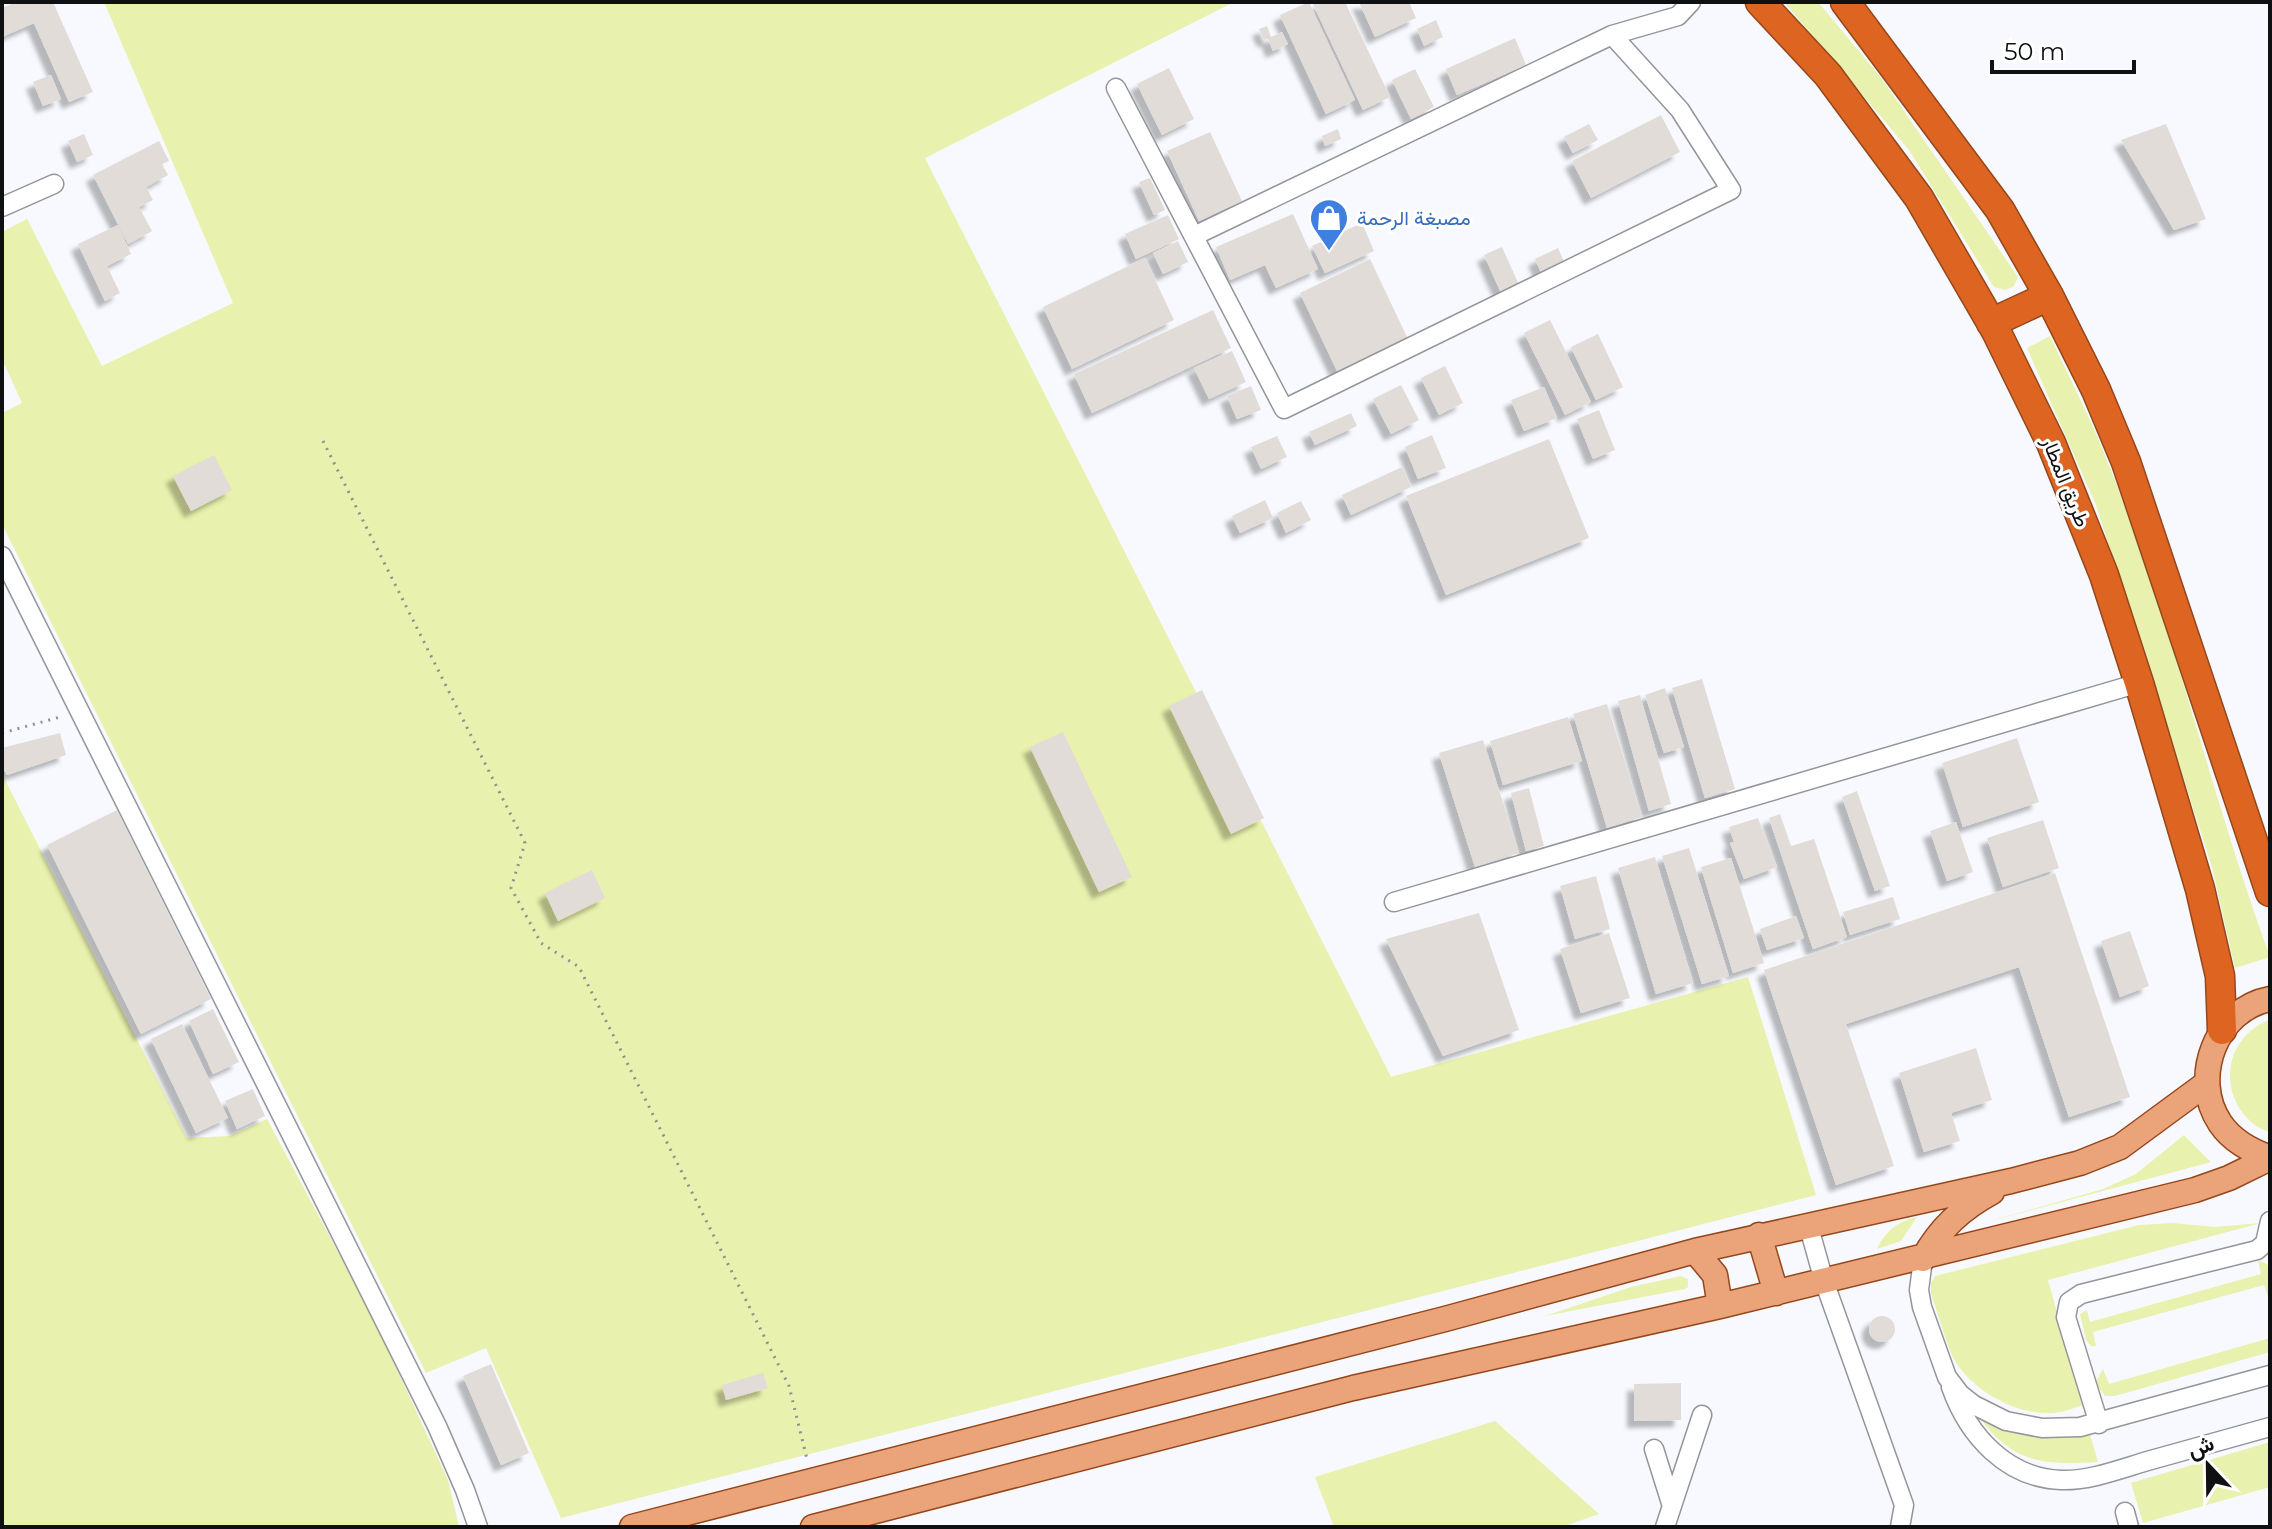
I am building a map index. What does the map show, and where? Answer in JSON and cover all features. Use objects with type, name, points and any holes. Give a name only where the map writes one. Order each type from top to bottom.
[{"type":"highway","name":"طريق المطار","points":[[1760,2],[1828,75],[1919,198],[1991,323],[2051,443],[2104,575],[2139,683],[2203,903],[2220,976],[2222,1030]]},
{"type":"highway","points":[[1845,2],[2000,210],[2049,296],[2096,390],[2126,462],[2270,892]]},
{"type":"highway","points":[[1991,323],[2049,296]]},
{"type":"main road","points":[[2270,999],[2240,1012],[2222,1030],[2208,1062],[2207,1083],[2211,1104],[2220,1123],[2233,1139],[2251,1151],[2270,1158]]},
{"type":"main road","points":[[632,1527],[1416,1327],[1695,1251],[2011,1181],[2101,1157],[2120,1147],[2207,1083]]},
{"type":"main road","points":[[813,1527],[1353,1388],[1923,1259],[2195,1190],[2270,1158]]},
{"type":"main road","points":[[1923,1259],[1945,1226],[1959,1212],[2011,1181]]},
{"type":"main road","points":[[1759,1235],[1776,1293]]},
{"type":"main road","points":[[1695,1251],[1715,1275],[1720,1306]]},
{"type":"street","points":[[1194,236],[1612,35],[1678,16],[1691,2]]},
{"type":"street","points":[[1116,88],[1284,409],[1731,190],[1680,110],[1612,35]]},
{"type":"street","points":[[2,207],[54,184]]},
{"type":"street","points":[[2,556],[437,1426],[478,1527]]},
{"type":"street","points":[[1394,902],[2139,683]]},
{"type":"street","points":[[1808,1224],[1824,1281],[1904,1505],[1900,1527]]},
{"type":"street","points":[[2099,1424],[2066,1317],[2069,1302],[2081,1294],[2257,1250],[2269,1235]]},
{"type":"street","points":[[1923,1259],[1919,1290],[1922,1307],[1966,1421],[1989,1450],[2022,1470],[2051,1478],[2098,1475],[2270,1427]]},
{"type":"street","points":[[1947,1377],[1960,1394],[1974,1405],[2006,1421],[2042,1428],[2099,1424],[2270,1375]]},
{"type":"street","points":[[1665,1527],[1702,1415]]},
{"type":"street","points":[[1654,1449],[1671,1503]]},
{"type":"path","points":[[323,441],[525,843],[511,888],[541,943],[579,967],[789,1386],[812,1482]]},
{"type":"path","points":[[2,733],[81,711]]},
{"type":"green space","points":[[104,2],[1234,2],[925,158],[1391,1077],[1748,977],[1816,1195],[561,1518],[486,1348],[426,1373],[2,524],[2,413],[22,403],[2,359],[2,232],[27,219],[102,366],[233,303]]},
{"type":"green space","points":[[1784,2],[1818,2],[1882,79],[2018,277],[2013,287],[2005,290],[1994,287],[1909,150]]},
{"type":"green space","points":[[2050,336],[2098,438],[2150,577],[2270,957],[2235,968],[2212,867],[2096,505],[2027,348]]},
{"type":"green space","points":[[2,774],[187,1138],[229,1136],[267,1119],[373,1318],[448,1480],[459,1527],[2,1527]]},
{"type":"green space","points":[[2270,1019],[2270,1132],[2247,1118],[2239,1107],[2230,1082],[2230,1068],[2233,1055],[2246,1035]]},
{"type":"green space","points":[[2184,1135],[2211,1162],[1980,1224],[2103,1189],[2136,1174]]},
{"type":"green space","points":[[1917,1217],[1901,1241],[1877,1249],[1893,1228]]},
{"type":"green space","points":[[2173,1223],[2214,1227],[2261,1223],[2048,1280],[2083,1405],[2051,1413],[2021,1409],[1996,1399],[1974,1383],[1957,1364],[1931,1294],[1935,1276],[2139,1225]]},
{"type":"green space","points":[[2258,1260],[2267,1264],[2270,1275],[2268,1296],[2264,1285],[2093,1332],[2096,1346],[2091,1346],[2086,1340],[2080,1314],[2087,1310],[2090,1322],[2261,1274]]},
{"type":"green space","points":[[1681,1276],[1688,1279],[1685,1289],[1545,1316],[1631,1287]]},
{"type":"green space","points":[[2270,1338],[2270,1352],[2115,1396],[2105,1396],[2095,1383],[2103,1369],[2109,1384]]},
{"type":"green space","points":[[1980,1418],[2033,1435],[2089,1431],[2098,1462],[2047,1462],[2018,1453],[2005,1445]]},
{"type":"green space","points":[[1495,1421],[1599,1514],[1562,1527],[1334,1527],[1315,1477]]},
{"type":"green space","points":[[2270,1442],[2270,1487],[2143,1523],[2131,1483]]},
{"type":"building","points":[[16,2],[53,2],[93,92],[69,102],[34,23],[2,37],[2,8]]},
{"type":"building","points":[[1309,2],[1355,100],[1326,114],[1280,15]]},
{"type":"building","points":[[1312,2],[1345,2],[1390,97],[1363,110]]},
{"type":"building","points":[[1359,2],[1409,2],[1416,18],[1375,37]]},
{"type":"building","points":[[1436,20],[1443,37],[1424,46],[1417,29]]},
{"type":"building","points":[[1267,26],[1271,37],[1282,32],[1288,44],[1273,51],[1259,29]]},
{"type":"building","points":[[1515,38],[1526,65],[1457,95],[1446,69]]},
{"type":"building","points":[[1169,68],[1194,119],[1162,135],[1137,84]]},
{"type":"building","points":[[1415,69],[1434,107],[1411,119],[1392,80]]},
{"type":"building","points":[[51,75],[61,99],[43,106],[33,82]]},
{"type":"building","points":[[1661,115],[1680,152],[1591,198],[1572,161]]},
{"type":"building","points":[[1589,124],[1598,140],[1573,153],[1564,137]]},
{"type":"building","points":[[2166,124],[2206,219],[2174,230],[2121,140]]},
{"type":"building","points":[[1338,129],[1341,139],[1325,146],[1322,136]]},
{"type":"building","points":[[1210,132],[1242,201],[1199,221],[1167,151]]},
{"type":"building","points":[[84,134],[93,155],[77,162],[68,141]]},
{"type":"building","points":[[159,141],[169,161],[162,164],[168,175],[146,187],[153,200],[139,207],[152,231],[128,244],[93,175]]},
{"type":"building","points":[[1150,178],[1165,210],[1154,215],[1139,182]]},
{"type":"building","points":[[1293,214],[1318,269],[1276,288],[1265,265],[1230,280],[1216,247]]},
{"type":"building","points":[[1168,215],[1179,239],[1136,259],[1125,234]]},
{"type":"building","points":[[1362,223],[1374,251],[1325,273],[1312,246]]},
{"type":"building","points":[[118,225],[131,254],[107,266],[120,293],[105,301],[78,244]]},
{"type":"building","points":[[1178,241],[1188,262],[1163,274],[1153,253]]},
{"type":"building","points":[[1502,247],[1520,287],[1502,295],[1484,255]]},
{"type":"building","points":[[1558,248],[1566,266],[1543,277],[1535,259]]},
{"type":"building","points":[[1145,258],[1174,320],[1072,369],[1043,307]]},
{"type":"building","points":[[1370,259],[1408,339],[1338,373],[1300,293]]},
{"type":"building","points":[[1213,310],[1231,348],[1092,413],[1074,374]]},
{"type":"building","points":[[1550,320],[1591,402],[1565,415],[1524,333]]},
{"type":"building","points":[[1598,334],[1623,387],[1596,400],[1571,347]]},
{"type":"building","points":[[1232,351],[1246,382],[1209,399],[1194,368]]},
{"type":"building","points":[[1445,366],[1463,403],[1439,415],[1421,378]]},
{"type":"building","points":[[1401,385],[1419,420],[1391,434],[1373,399]]},
{"type":"building","points":[[1251,386],[1261,410],[1237,419],[1227,396]]},
{"type":"building","points":[[1544,387],[1557,418],[1524,431],[1511,400]]},
{"type":"building","points":[[1599,410],[1615,450],[1593,459],[1577,419]]},
{"type":"building","points":[[1351,413],[1357,426],[1315,445],[1309,432]]},
{"type":"building","points":[[1432,435],[1446,468],[1418,479],[1405,447]]},
{"type":"building","points":[[1277,436],[1287,457],[1261,469],[1251,447]]},
{"type":"building","points":[[1549,439],[1589,538],[1446,595],[1406,496]]},
{"type":"building","points":[[214,455],[232,490],[191,511],[173,476]]},
{"type":"building","points":[[1402,467],[1411,487],[1351,515],[1342,495]]},
{"type":"building","points":[[1265,500],[1273,518],[1240,533],[1232,516]]},
{"type":"building","points":[[1301,501],[1311,520],[1286,533],[1277,513]]},
{"type":"building","points":[[1702,679],[1735,789],[1705,798],[1672,688]]},
{"type":"building","points":[[1665,688],[1684,747],[1664,753],[1645,695]]},
{"type":"building","points":[[1202,690],[1264,818],[1231,834],[1169,706]]},
{"type":"building","points":[[1640,695],[1671,804],[1649,811],[1618,701]]},
{"type":"building","points":[[1607,704],[1642,817],[1607,828],[1573,714]]},
{"type":"building","points":[[1568,717],[1582,761],[1503,785],[1490,741]]},
{"type":"building","points":[[1063,732],[1132,877],[1099,892],[1030,747]]},
{"type":"building","points":[[60,733],[66,755],[7,775],[2,766],[2,748]]},
{"type":"building","points":[[2017,738],[2039,802],[1963,827],[1942,763]]},
{"type":"building","points":[[1483,740],[1519,853],[1475,867],[1439,753]]},
{"type":"building","points":[[1529,788],[1544,846],[1526,851],[1511,793]]},
{"type":"building","points":[[1857,791],[1890,886],[1875,891],[1842,797]]},
{"type":"building","points":[[117,810],[211,999],[141,1034],[47,845]]},
{"type":"building","points":[[1780,814],[1791,846],[1814,839],[1847,937],[1813,949],[1769,818]]},
{"type":"building","points":[[1758,818],[1777,867],[1744,879],[1730,843],[1734,842],[1729,827]]},
{"type":"building","points":[[2043,820],[2059,868],[2003,887],[1987,838]]},
{"type":"building","points":[[1956,822],[1973,872],[1947,881],[1930,831]]},
{"type":"building","points":[[1689,848],[1729,976],[1702,984],[1662,856]]},
{"type":"building","points":[[1655,857],[1693,983],[1656,994],[1618,868]]},
{"type":"building","points":[[1731,858],[1764,963],[1733,973],[1701,867]]},
{"type":"building","points":[[592,870],[605,898],[558,921],[545,893]]},
{"type":"building","points":[[2055,873],[2130,1097],[2069,1117],[2019,967],[1846,1024],[1894,1166],[1836,1185],[1764,970]]},
{"type":"building","points":[[1596,876],[1610,929],[1575,939],[1560,886]]},
{"type":"building","points":[[1893,897],[1900,919],[1850,935],[1843,912]]},
{"type":"building","points":[[1479,913],[1519,1030],[1443,1056],[1386,939]]},
{"type":"building","points":[[1796,916],[1804,938],[1767,950],[1760,929]]},
{"type":"building","points":[[2130,931],[2149,986],[2120,997],[2101,941]]},
{"type":"building","points":[[1609,933],[1630,998],[1581,1013],[1560,949]]},
{"type":"building","points":[[213,1009],[239,1062],[213,1074],[189,1021]]},
{"type":"building","points":[[182,1024],[228,1118],[196,1133],[151,1039]]},
{"type":"building","points":[[1976,1048],[1992,1100],[1951,1113],[1960,1141],[1924,1152],[1899,1073]]},
{"type":"building","points":[[253,1089],[265,1116],[237,1129],[225,1101]]},
{"type":"building","points":[[1882,1316],[1891,1320],[1895,1329],[1891,1338],[1882,1342],[1873,1338],[1869,1329],[1873,1320]]},
{"type":"building","points":[[491,1364],[529,1453],[501,1465],[463,1376]]},
{"type":"building","points":[[763,1373],[768,1388],[726,1400],[722,1385]]},
{"type":"building","points":[[1681,1383],[1681,1420],[1634,1421],[1634,1384]]},
{"type":"place","name":"مصبغة الرحمة","points":[[1329,252]]}]
